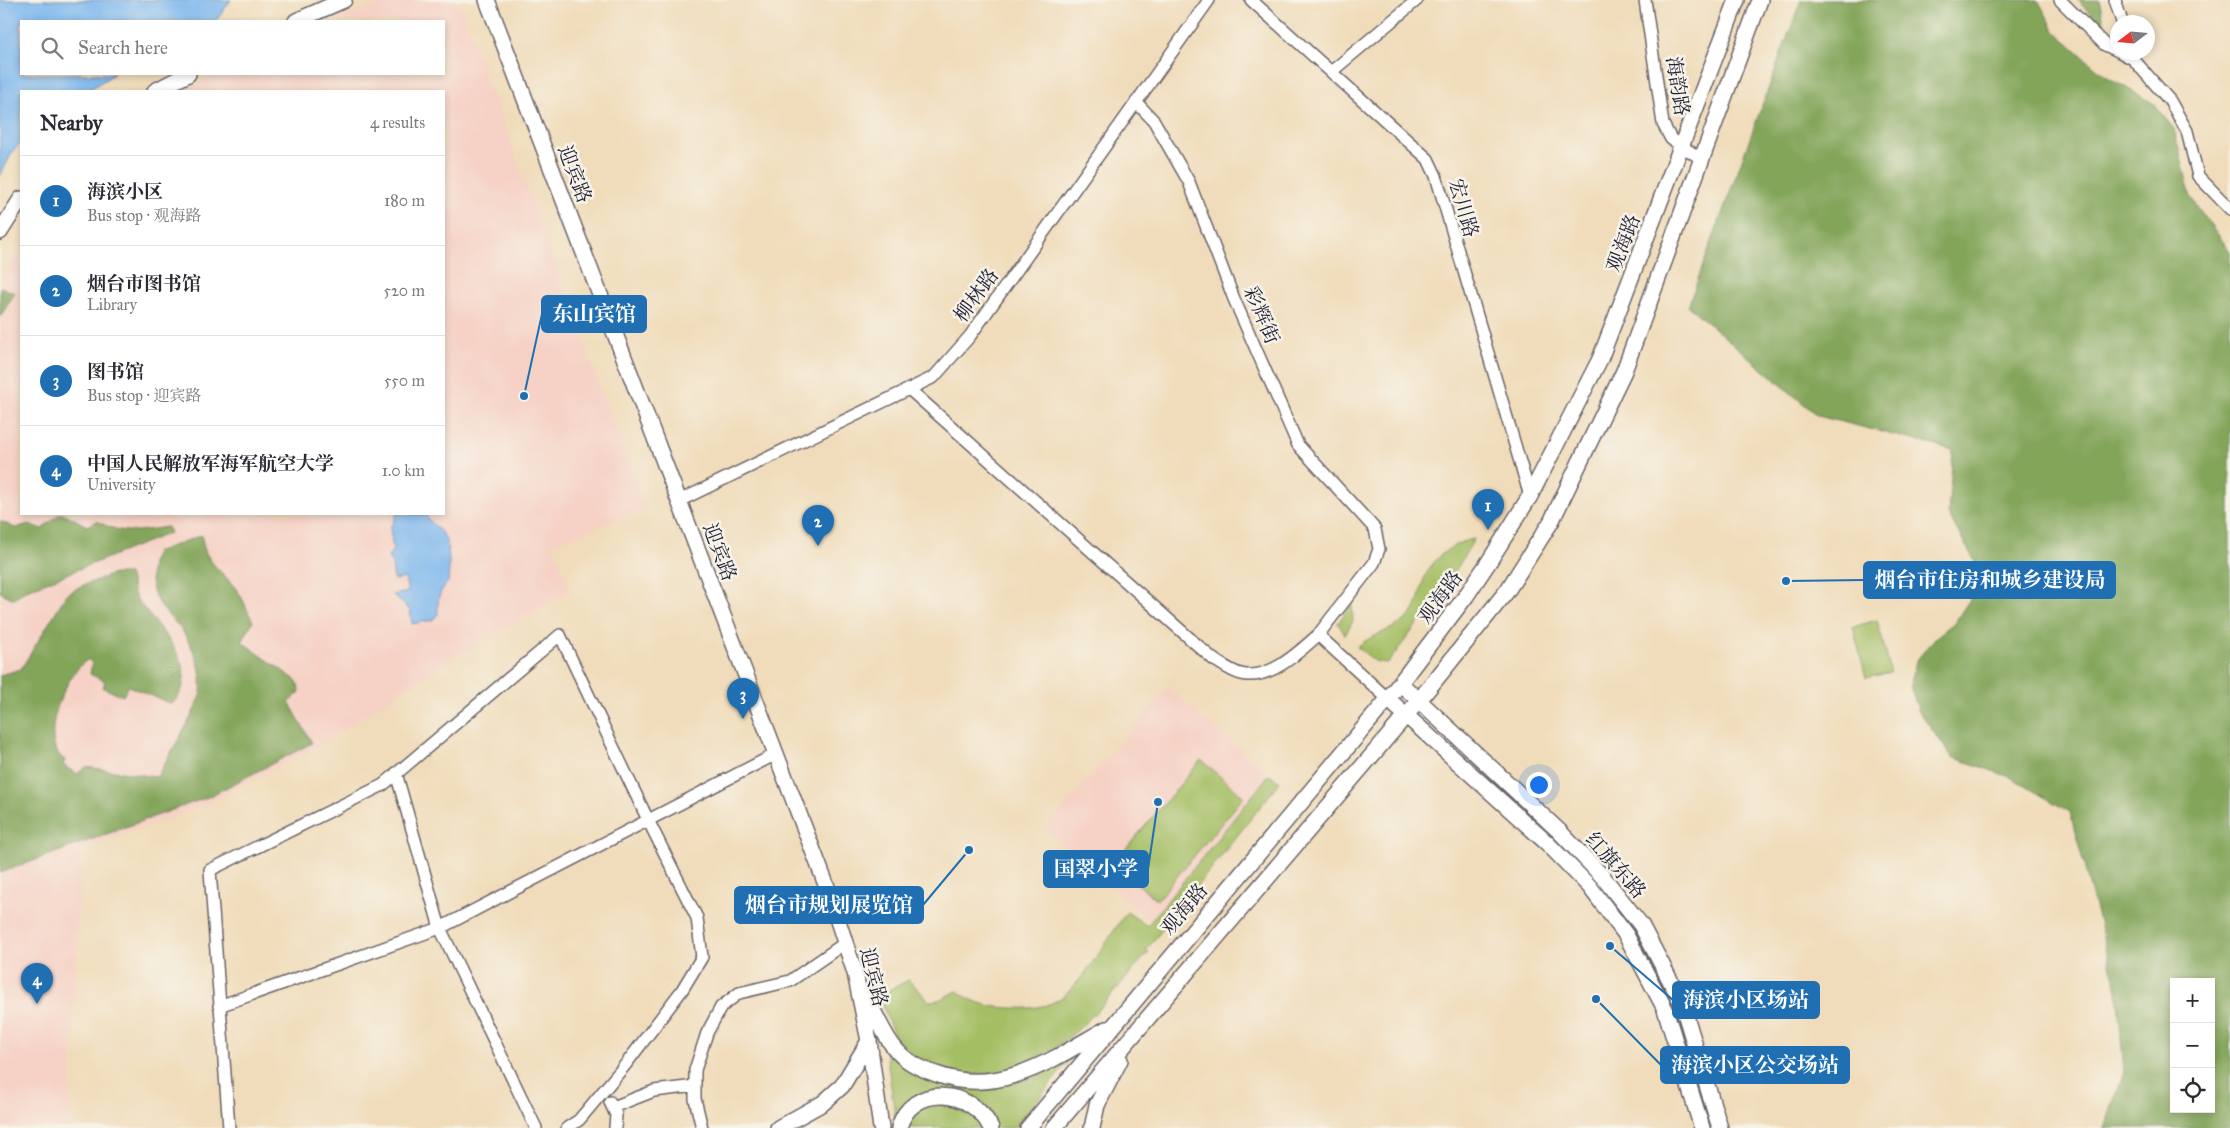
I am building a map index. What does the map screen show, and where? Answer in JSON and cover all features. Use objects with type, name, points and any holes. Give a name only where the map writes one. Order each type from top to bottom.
[{"type":"main road","points":[[298,20],[344,0]]},
{"type":"main road","name":"迎宾路","points":[[487,0],[827,887],[855,973],[869,1041],[881,1128]]},
{"type":"main road","points":[[498,0],[501,37]]},
{"type":"main road","name":"观海路","points":[[1028,1128],[1400,683],[1466,596],[1530,496],[1600,359],[1737,0]]},
{"type":"main road","points":[[1054,1128],[1420,700],[1506,591],[1551,522],[1624,371],[1703,160],[1760,0]]},
{"type":"main road","points":[[157,90],[186,75]]},
{"type":"main road","points":[[0,232],[20,201]]},
{"type":"main road","name":"红旗东路","points":[[1400,683],[1559,831],[1603,877],[1641,925],[1682,1003],[1720,1128]]},
{"type":"main road","name":"红旗东路","points":[[1388,698],[1547,843],[1590,887],[1626,935],[1665,1009],[1702,1128]]},
{"type":"main road","points":[[855,973],[891,1044],[902,1056],[917,1067],[946,1078],[970,1082],[998,1081],[1025,1073],[1114,1025]]},
{"type":"main road","points":[[1092,1128],[1098,1105],[1135,1033]]},
{"type":"main road","points":[[778,1128],[823,1103],[842,1086],[869,1041]]},
{"type":"main road","points":[[899,1128],[910,1109],[919,1102],[945,1096],[960,1098],[971,1103],[980,1111],[991,1128]]},
{"type":"street","name":"柳林路","points":[[679,501],[934,377],[970,336],[1209,0]]},
{"type":"street","name":"宏川路","points":[[1251,0],[1428,158],[1436,176],[1530,496]]},
{"type":"street","points":[[1331,72],[1417,0]]},
{"type":"street","name":"海韵路","points":[[1645,0],[1663,124],[1671,139],[1703,160]]},
{"type":"street","points":[[2060,0],[2105,45],[2110,48]]},
{"type":"street","points":[[2115,0],[2120,15]]},
{"type":"street","points":[[2135,60],[2170,102],[2187,131],[2198,176],[2230,209]]},
{"type":"street","name":"彩辉街","points":[[1136,102],[1154,121],[1189,182],[1234,299],[1298,445],[1375,530],[1379,549],[1374,563],[1318,635]]},
{"type":"street","points":[[910,389],[1213,660],[1241,674],[1265,673],[1299,652],[1318,635],[1388,698]]},
{"type":"street","points":[[229,1128],[210,870],[383,785],[560,635],[697,918],[702,957],[682,990],[600,1096],[580,1120],[567,1128]]},
{"type":"street","points":[[219,1006],[440,928],[776,754]]},
{"type":"street","points":[[396,773],[440,928],[536,1128]]},
{"type":"street","points":[[702,1128],[695,1099],[695,1070],[707,1033],[721,1007],[739,993],[790,981],[845,943]]},
{"type":"street","points":[[613,1107],[654,1091],[695,1086]]},
{"type":"street","points":[[600,1096],[612,1103],[616,1115],[615,1128]]},
{"type":"shaded area","points":[[393,0],[458,0],[645,509],[553,544],[570,591],[441,665],[321,745],[209,803],[81,850],[69,1128],[0,1128],[0,284],[20,249],[20,515],[445,515],[445,90],[187,90],[214,75],[445,75],[445,20],[334,20]]},
{"type":"shaded area","points":[[1168,687],[1269,775],[1151,922],[1045,829]]},
{"type":"green space","points":[[1801,0],[2038,0],[2055,31],[2104,75],[2153,103],[2174,129],[2191,198],[2230,251],[2230,1128],[2104,1128],[2124,1072],[2117,990],[2070,812],[2010,777],[1952,757],[1919,712],[1910,686],[1916,661],[1936,637],[1955,622],[1974,593],[1975,562],[1948,514],[1953,450],[1818,416],[1688,306]]},
{"type":"green space","points":[[2077,0],[2099,0],[2106,30]]},
{"type":"green space","points":[[0,287],[15,293],[0,317]]},
{"type":"green space","points":[[58,515],[67,515],[87,526],[97,521],[124,531],[167,527],[170,533],[24,591],[14,599],[0,592],[0,521],[15,528],[29,524],[42,529]]},
{"type":"green space","points":[[202,535],[203,545],[210,560],[239,593],[253,621],[242,642],[297,681],[300,692],[289,702],[312,743],[208,797],[0,873],[0,675],[21,669],[66,595],[79,587],[113,574],[129,574],[135,596],[175,649],[184,676],[181,690],[172,704],[128,686],[123,696],[103,688],[105,681],[90,674],[92,664],[90,660],[87,660],[70,679],[63,693],[53,724],[53,739],[57,751],[65,760],[63,765],[77,774],[86,767],[157,777],[195,709],[201,693],[201,676],[191,646],[181,629],[163,609],[155,596],[151,582],[151,566],[156,552]]},
{"type":"green space","points":[[1474,539],[1448,584],[1390,660],[1386,663],[1375,661],[1357,647],[1407,619],[1416,607],[1425,576],[1435,561],[1457,544]]},
{"type":"green space","points":[[1352,603],[1353,621],[1345,635],[1338,623]]},
{"type":"green space","points":[[1877,620],[1891,672],[1866,678],[1853,627]]},
{"type":"green space","points":[[1201,760],[1244,797],[1157,900],[1113,864]]},
{"type":"green space","points":[[1269,775],[1280,782],[1146,950],[1149,952],[1092,1017],[1065,1041],[1044,1054],[1022,1064],[998,1072],[975,1074],[951,1073],[929,1065],[902,1047],[890,1025],[879,995],[909,980],[929,1001],[939,1000],[957,991],[983,1004],[1003,1008],[1038,1007],[1057,1001],[1080,980],[1127,912],[1147,926]]},
{"type":"green space","points":[[884,1038],[904,1061],[1006,1084],[1033,1078],[1072,1057],[1015,1128],[996,1128],[949,1091],[896,1121]]},
{"type":"green space","points":[[942,1104],[955,1106],[970,1114],[982,1128],[903,1128],[919,1110]]},
{"type":"water","points":[[0,0],[231,0],[217,20],[20,20],[20,75],[112,75],[89,90],[20,90],[20,144],[14,149],[0,176]]},
{"type":"water","points":[[396,515],[426,515],[446,540],[449,557],[448,582],[441,592],[438,600],[438,614],[433,620],[412,624],[410,610],[393,595],[408,592],[405,578],[394,580],[392,563],[388,557],[393,550],[390,527]]},
{"type":"place","name":"东山宾馆","points":[[524,396]]},
{"type":"place","name":"海滨小区","points":[[1488,530]]},
{"type":"place","name":"烟台市图书馆","points":[[818,546]]},
{"type":"place","name":"烟台市住房和城乡建设局","points":[[1786,581]]},
{"type":"place","name":"图书馆","points":[[743,719]]},
{"type":"place","name":"国翠小学","points":[[1158,802]]},
{"type":"place","name":"烟台市规划展览馆","points":[[969,850]]},
{"type":"place","name":"海滨小区场站","points":[[1610,946]]},
{"type":"place","name":"海滨小区公交场站","points":[[1596,999]]},
{"type":"place","name":"中国人民解放军海军航空大学","points":[[37,1004]]}]
